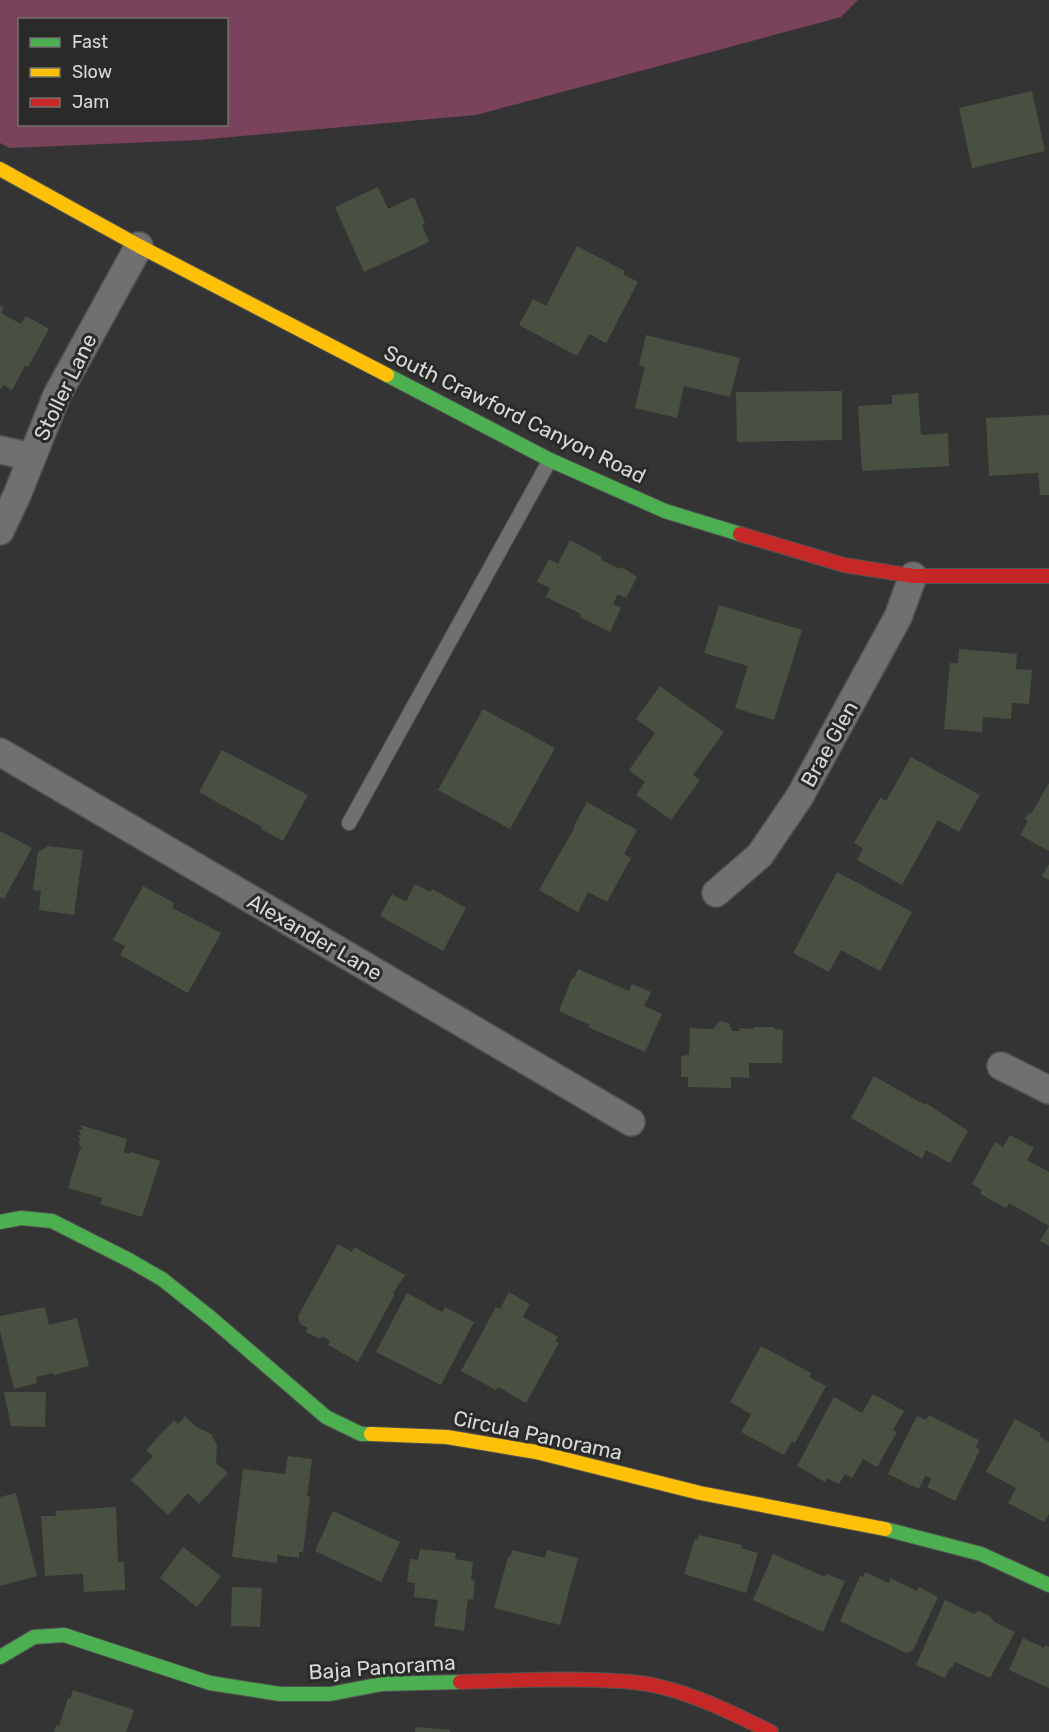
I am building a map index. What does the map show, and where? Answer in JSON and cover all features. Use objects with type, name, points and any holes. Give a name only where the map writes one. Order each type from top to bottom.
[{"type":"street","name":"South Crawford Canyon Road","points":[[0,169],[139,246],[550,460],[665,511],[844,565],[914,576],[1049,576]]},
{"type":"street","name":"Stoller Lane","points":[[0,531],[57,395],[139,246]]},
{"type":"street","points":[[0,450],[32,458]]},
{"type":"street","name":"Brae Glen","points":[[716,893],[760,855],[800,796],[898,617],[914,576]]},
{"type":"street","name":"Alexander Lane","points":[[0,752],[631,1122]]},
{"type":"street","points":[[1001,1066],[1049,1090]]},
{"type":"street","name":"Circula Panorama","points":[[0,1222],[21,1218],[52,1221],[162,1279],[326,1417],[361,1434],[447,1437],[536,1452],[700,1493],[909,1534],[981,1554],[1049,1585]]},
{"type":"street","name":"Baja Panorama","points":[[0,1657],[34,1637],[64,1635],[210,1683],[280,1694],[330,1694],[382,1684],[576,1679],[627,1681],[655,1685],[682,1693],[771,1732]]},
{"type":"lane","points":[[349,823],[550,460]]},
{"type":"shaded area","points":[[0,0],[858,0],[841,17],[476,115],[198,140],[10,148],[0,143]]},
{"type":"building","points":[[1032,91],[1045,151],[972,168],[959,108]]},
{"type":"building","points":[[378,187],[388,209],[414,197],[425,223],[422,225],[429,242],[364,272],[335,207]]},
{"type":"building","points":[[577,246],[625,271],[623,274],[638,282],[606,343],[589,334],[577,356],[519,325],[533,299],[546,306]]},
{"type":"building","points":[[0,305],[4,308],[1,313],[21,324],[26,316],[49,329],[12,390],[3,385],[0,390]]},
{"type":"building","points":[[646,335],[740,358],[730,397],[684,386],[677,418],[635,408],[645,367],[639,365]]},
{"type":"building","points":[[842,391],[842,440],[737,442],[736,392]]},
{"type":"building","points":[[918,393],[921,435],[948,433],[949,466],[862,471],[858,406],[892,404],[892,395]]},
{"type":"building","points":[[1049,415],[1049,495],[1040,495],[1038,473],[989,476],[986,418]]},
{"type":"building","points":[[570,540],[602,557],[601,560],[620,569],[622,567],[637,577],[626,598],[618,594],[613,604],[621,608],[610,632],[580,617],[581,614],[546,597],[550,588],[537,582],[549,559],[558,564]]},
{"type":"building","points":[[719,605],[802,630],[774,720],[735,708],[748,666],[704,653]]},
{"type":"building","points":[[959,649],[1017,654],[1016,669],[1032,670],[1029,704],[1012,703],[1011,719],[983,717],[982,732],[944,729],[950,663],[958,663]]},
{"type":"building","points":[[660,686],[724,732],[693,775],[700,780],[671,820],[636,795],[645,782],[629,770],[655,733],[636,719]]},
{"type":"building","points":[[483,709],[555,748],[510,829],[438,790]]},
{"type":"building","points":[[222,750],[308,795],[283,841],[199,792]]},
{"type":"building","points":[[911,757],[980,795],[959,832],[938,820],[902,885],[857,860],[863,848],[854,843],[880,798],[886,801]]},
{"type":"building","points":[[1049,783],[1049,851],[1020,835],[1028,821],[1025,819],[1029,813],[1031,814]]},
{"type":"building","points":[[587,802],[637,830],[624,854],[631,858],[607,902],[588,892],[578,912],[539,890]]},
{"type":"building","points":[[0,831],[32,848],[4,899],[0,897]]},
{"type":"building","points":[[48,846],[83,850],[74,915],[39,910],[41,891],[33,890],[38,852]]},
{"type":"building","points":[[1049,864],[1049,880],[1042,876]]},
{"type":"building","points":[[837,872],[912,912],[880,971],[841,950],[829,972],[793,953]]},
{"type":"building","points":[[415,884],[430,892],[432,889],[466,908],[443,951],[380,916],[392,894],[406,902]]},
{"type":"building","points":[[143,886],[174,903],[172,908],[221,933],[188,993],[120,955],[125,946],[113,940]]},
{"type":"building","points":[[578,969],[629,991],[632,984],[651,992],[644,1006],[662,1014],[645,1052],[588,1027],[590,1025],[559,1011]]},
{"type":"building","points":[[720,1021],[729,1023],[732,1031],[740,1031],[739,1028],[753,1029],[753,1027],[774,1027],[774,1029],[783,1030],[782,1063],[749,1063],[749,1078],[731,1077],[731,1088],[688,1087],[688,1077],[681,1077],[681,1056],[689,1055],[690,1028],[713,1029]]},
{"type":"building","points":[[874,1076],[925,1105],[926,1103],[968,1131],[950,1163],[926,1150],[922,1159],[851,1118]]},
{"type":"building","points":[[80,1125],[127,1139],[124,1152],[160,1161],[142,1217],[100,1204],[102,1198],[68,1188],[80,1149],[82,1150],[78,1141],[81,1141],[78,1135],[81,1135],[79,1130],[83,1130]]},
{"type":"building","points":[[1010,1135],[1034,1148],[1027,1160],[1049,1172],[1049,1226],[1009,1203],[1006,1208],[980,1194],[982,1190],[972,1184],[995,1142],[1003,1147]]},
{"type":"building","points":[[1049,1226],[1049,1246],[1040,1241]]},
{"type":"building","points":[[338,1244],[352,1252],[354,1247],[405,1275],[393,1293],[395,1294],[358,1362],[328,1345],[330,1341],[322,1336],[320,1339],[306,1332],[308,1328],[300,1324],[298,1316]]},
{"type":"building","points":[[509,1292],[530,1304],[523,1317],[558,1337],[555,1341],[559,1343],[526,1403],[498,1387],[496,1390],[461,1371],[496,1307],[500,1309]]},
{"type":"building","points":[[407,1293],[442,1312],[445,1307],[474,1322],[441,1385],[376,1352]]},
{"type":"building","points":[[45,1307],[49,1325],[77,1318],[89,1366],[36,1377],[37,1383],[14,1389],[0,1331],[0,1316]]},
{"type":"building","points":[[761,1346],[811,1373],[809,1377],[826,1386],[795,1443],[792,1441],[784,1455],[741,1432],[751,1414],[730,1402]]},
{"type":"building","points":[[4,1392],[46,1392],[45,1427],[11,1426]]},
{"type":"building","points":[[873,1394],[904,1411],[893,1430],[897,1432],[877,1467],[863,1459],[852,1478],[845,1474],[839,1484],[827,1478],[825,1482],[797,1466],[834,1397],[862,1413]]},
{"type":"building","points":[[929,1415],[979,1440],[976,1447],[980,1450],[955,1501],[927,1487],[932,1478],[925,1476],[919,1489],[888,1474],[917,1416],[926,1420]]},
{"type":"building","points":[[185,1416],[195,1426],[211,1434],[217,1445],[216,1463],[228,1473],[199,1504],[188,1493],[168,1515],[131,1480],[153,1456],[146,1450],[174,1420],[178,1424]]},
{"type":"building","points":[[1015,1419],[1041,1433],[1039,1436],[1049,1442],[1049,1514],[1044,1522],[1008,1503],[1016,1488],[986,1472]]},
{"type":"building","points":[[288,1456],[312,1459],[303,1552],[299,1552],[299,1558],[277,1555],[277,1563],[232,1557],[243,1469],[285,1474]]},
{"type":"building","points":[[16,1493],[37,1576],[0,1586],[0,1497]]},
{"type":"building","points":[[116,1507],[118,1562],[124,1562],[125,1590],[84,1592],[83,1574],[45,1576],[41,1516],[56,1516],[55,1511]]},
{"type":"building","points":[[333,1511],[400,1542],[381,1582],[315,1551]]},
{"type":"building","points":[[699,1535],[742,1545],[741,1548],[758,1553],[746,1593],[684,1574],[695,1539],[697,1540]]},
{"type":"building","points":[[183,1547],[221,1576],[197,1607],[160,1578]]},
{"type":"building","points":[[420,1549],[456,1553],[455,1559],[473,1562],[471,1580],[475,1581],[473,1600],[468,1599],[464,1631],[434,1626],[438,1600],[414,1597],[415,1583],[407,1582],[410,1559],[418,1560]]},
{"type":"building","points":[[512,1550],[545,1558],[547,1550],[578,1558],[560,1625],[494,1608]]},
{"type":"building","points":[[773,1554],[825,1577],[826,1574],[845,1581],[823,1632],[753,1600]]},
{"type":"building","points":[[865,1572],[889,1583],[890,1578],[917,1591],[919,1587],[938,1597],[913,1650],[906,1653],[840,1621],[860,1576],[863,1577]]},
{"type":"building","points":[[232,1587],[262,1588],[260,1627],[231,1626]]},
{"type":"building","points":[[945,1600],[974,1614],[979,1611],[991,1617],[994,1622],[1015,1632],[990,1678],[955,1662],[945,1678],[916,1665]]},
{"type":"building","points":[[1023,1638],[1044,1648],[1045,1645],[1049,1647],[1049,1688],[1009,1670]]},
{"type":"building","points":[[73,1690],[134,1710],[126,1732],[54,1732],[56,1725],[59,1726]]},
{"type":"building","points":[[416,1727],[450,1730],[450,1732],[415,1732]]},
{"type":"traffic: fast","points":[[387,375],[550,460],[665,511],[740,534]]},
{"type":"traffic: fast","points":[[0,1222],[21,1218],[52,1221],[129,1260],[162,1279],[211,1318],[326,1417],[361,1434],[371,1434]]},
{"type":"traffic: fast","points":[[885,1529],[981,1554],[1049,1585]]},
{"type":"traffic: fast","points":[[0,1657],[34,1637],[64,1635],[210,1683],[280,1694],[330,1694],[382,1684],[460,1682]]},
{"type":"traffic: slow","points":[[0,169],[139,246],[387,375]]},
{"type":"traffic: slow","points":[[371,1434],[447,1437],[536,1452],[700,1493],[885,1529]]},
{"type":"traffic: jam","points":[[740,534],[844,565],[913,576],[1049,576]]},
{"type":"traffic: jam","points":[[460,1682],[564,1679],[642,1683],[701,1700],[771,1732]]}]
